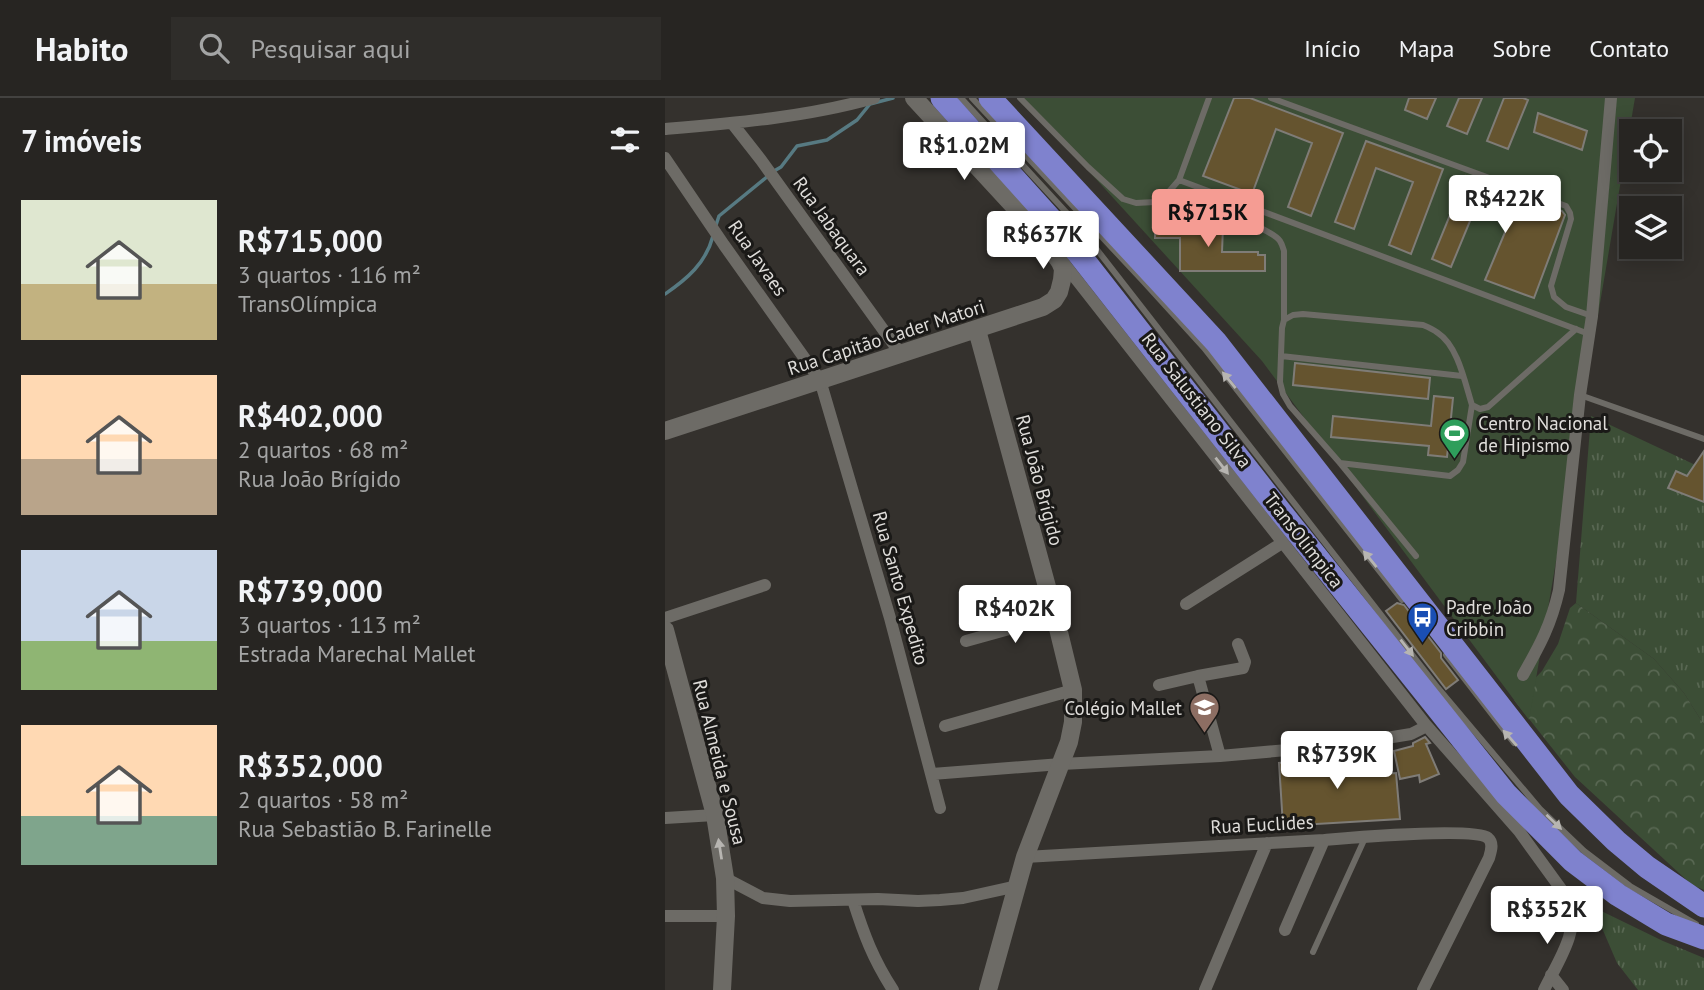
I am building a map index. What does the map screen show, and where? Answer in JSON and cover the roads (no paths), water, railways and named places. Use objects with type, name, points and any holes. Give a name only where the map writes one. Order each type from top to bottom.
[{"type":"highway","name":"TransOlímpica","points":[[990,98],[1145,273],[1216,342],[1569,795],[1616,841],[1699,908]]},
{"type":"highway","name":"TransOlímpica","points":[[939,103],[1138,314],[1280,511],[1506,794],[1573,861],[1618,895],[1666,924],[1704,938]]},
{"type":"highway","points":[[1080,281],[1090,287],[1142,346],[1251,481],[1280,511]]},
{"type":"street","points":[[665,129],[819,111],[874,98]]},
{"type":"street","name":"Rua Salustiano Silva","points":[[913,98],[939,103],[1425,724],[1519,831],[1569,900],[1573,913],[1572,932],[1551,975]]},
{"type":"street","points":[[1523,675],[1549,627],[1559,590],[1580,395],[1592,316],[1611,98]]},
{"type":"street","name":"Rua Jabaquara","points":[[732,123],[900,353]]},
{"type":"street","name":"Rua Javaes","points":[[665,158],[820,380]]},
{"type":"street","name":"Rua Capitão Cader Matori","points":[[665,430],[1043,307],[1059,292],[1063,269],[1044,239]]},
{"type":"street","name":"Rua João Brígido","points":[[977,330],[1073,690],[1073,722],[1061,764],[1025,857],[988,990]]},
{"type":"street","name":"Rua Santo Expedito","points":[[820,380],[890,618],[940,808]]},
{"type":"street","points":[[1186,604],[1282,543]]},
{"type":"street","points":[[665,618],[765,585]]},
{"type":"street","points":[[966,641],[1055,616]]},
{"type":"street","name":"Rua Almeida e Sousa","points":[[665,630],[715,815],[725,878],[722,990]]},
{"type":"street","points":[[1159,685],[1243,667],[1245,662],[1238,645]]},
{"type":"street","points":[[1198,676],[1220,756]]},
{"type":"street","points":[[945,726],[1073,690]]},
{"type":"street","points":[[932,774],[1220,756],[1344,745],[1411,734],[1425,724]]},
{"type":"street","points":[[665,818],[715,815]]},
{"type":"street","name":"Rua Euclides","points":[[1025,857],[1365,836],[1486,836],[1492,849],[1489,858],[1423,990]]},
{"type":"street","points":[[1286,930],[1324,840]]},
{"type":"street","points":[[1205,990],[1267,843]]},
{"type":"street","points":[[725,878],[763,898],[790,901],[918,901],[963,898],[1017,886]]},
{"type":"street","points":[[853,900],[866,942],[893,990]]},
{"type":"street","points":[[665,916],[726,916]]},
{"type":"street","points":[[1544,990],[1551,975],[1563,990]]},
{"type":"lane","name":"TransOlímpica","points":[[961,98],[1077,224],[1138,314],[1438,688],[1540,809],[1584,851],[1630,886],[1704,928]]},
{"type":"lane","name":"TransOlímpica","points":[[972,98],[1145,273],[1410,608]]},
{"type":"lane","points":[[1020,98],[1123,199],[1136,203],[1155,202],[1166,195],[1178,180],[1209,98]]},
{"type":"lane","points":[[1271,98],[1566,206],[1571,219],[1552,286],[1554,297],[1566,307],[1592,316]]},
{"type":"lane","points":[[1178,180],[1589,334]]},
{"type":"lane","points":[[1166,195],[1245,222],[1280,240],[1284,251],[1280,383],[1283,394],[1290,406],[1416,556]]},
{"type":"lane","points":[[1284,320],[1303,314],[1423,325],[1439,333],[1450,344],[1472,405],[1462,462],[1458,470],[1450,476],[1340,463]]},
{"type":"lane","points":[[1472,405],[1480,409],[1488,407],[1576,329]]},
{"type":"lane","points":[[1282,356],[1462,376]]},
{"type":"lane","points":[[1580,395],[1704,439]]},
{"type":"lane","points":[[1441,650],[1520,749]]},
{"type":"lane","points":[[1549,782],[1571,807]]},
{"type":"lane","points":[[1313,952],[1365,836]]},
{"type":"lane","name":"TransOlímpica","points":[[1699,908],[1704,914]]},
{"type":"waterway","points":[[774,171],[781,167],[797,146],[827,140],[857,120],[870,104],[893,98]]},
{"type":"waterway","points":[[716,225],[719,216],[768,176]]},
{"type":"waterway","points":[[665,294],[695,270],[706,254],[713,236]]},
{"type":"place","name":"Centro Nacional de Hipismo","points":[[1455,461]]},
{"type":"place","name":"Padre João Cribbin","points":[[1423,645]]},
{"type":"place","name":"Colégio Mallet","points":[[1205,735]]}]
